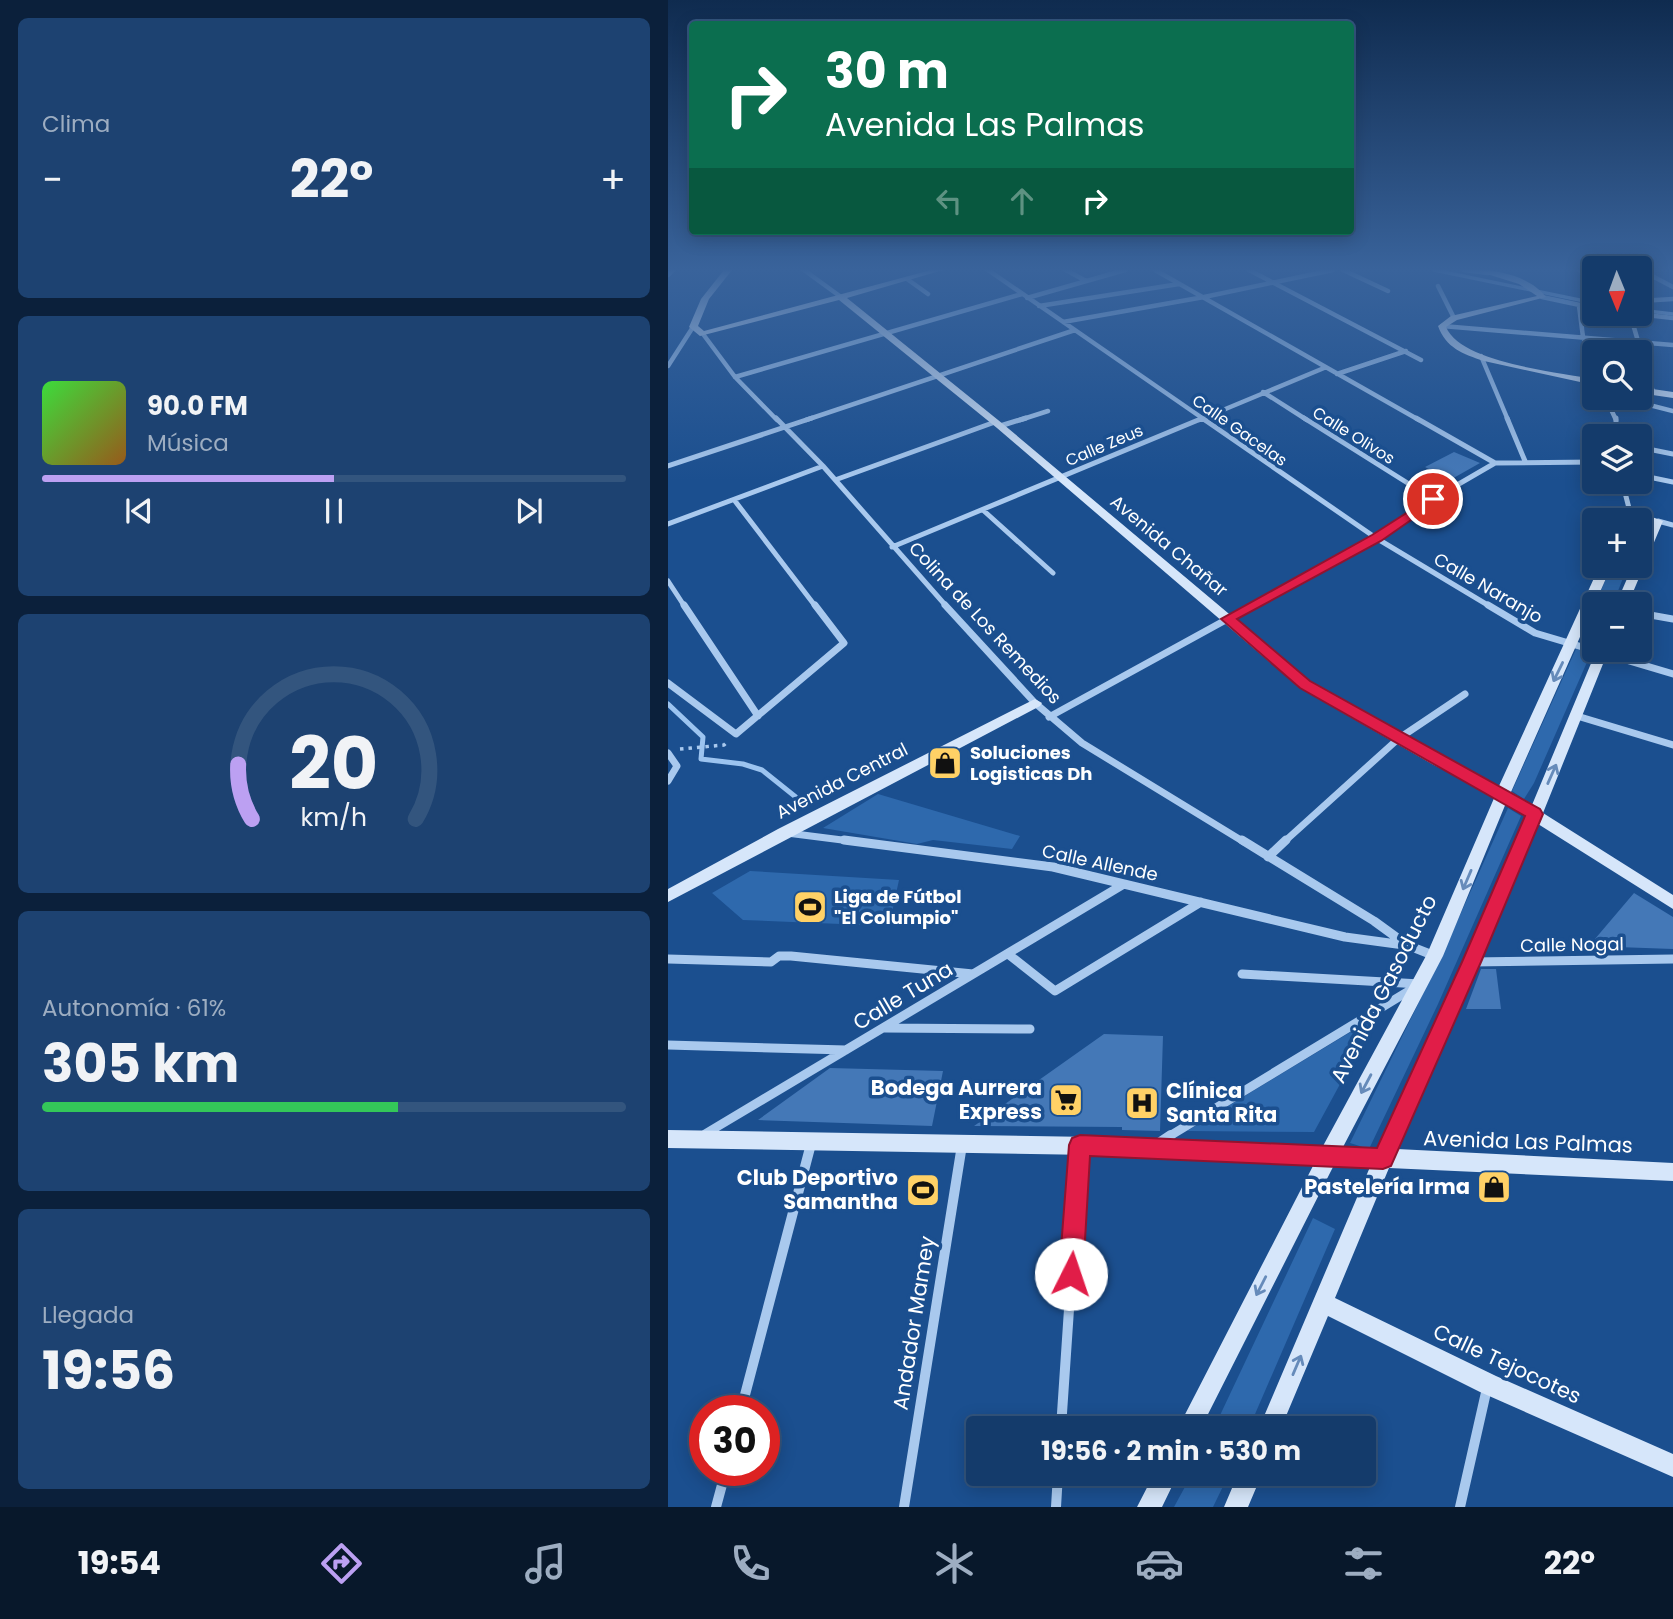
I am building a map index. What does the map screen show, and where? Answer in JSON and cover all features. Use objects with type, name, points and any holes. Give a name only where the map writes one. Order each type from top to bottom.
[{"type":"street","points":[[668,365],[684,340]]},
{"type":"street","name":"Colina de Los Remedios","points":[[708,340],[735,377],[823,466],[893,547],[1050,717],[1082,743],[1374,921],[1407,945],[1435,956]]},
{"type":"street","points":[[735,377],[858,340]]},
{"type":"street","name":"Avenida Chañar","points":[[892,340],[998,424],[1305,685],[1398,739],[1503,794],[1672,903]]},
{"type":"street","points":[[668,466],[1043,340]]},
{"type":"street","name":"Calle Gacelas","points":[[1090,340],[1376,538]]},
{"type":"street","points":[[1277,340],[1495,463]]},
{"type":"street","points":[[1386,340],[1421,360]]},
{"type":"street","points":[[1451,340],[1453,344],[1481,356],[1582,379]]},
{"type":"street","points":[[1652,343],[1672,345]]},
{"type":"street","points":[[1337,374],[1406,351]]},
{"type":"street","points":[[1481,356],[1525,461]]},
{"type":"street","name":"Calle Zeus","points":[[893,547],[1324,368]]},
{"type":"street","points":[[1652,388],[1653,392],[1672,395]]},
{"type":"street","name":"Calle Olivos","points":[[1263,392],[1433,499]]},
{"type":"street","points":[[1652,406],[1672,411]]},
{"type":"street","points":[[835,480],[998,424],[1048,411]]},
{"type":"street","points":[[1652,450],[1672,454]]},
{"type":"street","points":[[1050,717],[1376,538],[1433,499],[1495,463],[1582,462]]},
{"type":"street","points":[[668,524],[823,466]]},
{"type":"street","points":[[1652,478],[1672,482]]},
{"type":"street","points":[[668,683],[736,734],[844,643],[735,501]]},
{"type":"street","points":[[984,511],[1053,573]]},
{"type":"street","points":[[1652,520],[1672,525]]},
{"type":"street","points":[[1652,535],[1658,521]]},
{"type":"street","name":"Calle Naranjo","points":[[1376,538],[1535,633],[1582,647]]},
{"type":"street","name":"Avenida Gasoducto","points":[[1195,1416],[1328,1156],[1435,956],[1503,794],[1600,578]]},
{"type":"street","points":[[668,581],[758,716]]},
{"type":"street","points":[[1652,616],[1672,620]]},
{"type":"street","points":[[1275,1416],[1383,1159],[1577,716],[1598,662]]},
{"type":"street","name":"Calle Naranjo","points":[[1635,662],[1672,674]]},
{"type":"street","points":[[1268,857],[1398,739],[1465,694]]},
{"type":"street","name":"Avenida Central","points":[[668,896],[782,833],[1035,703]]},
{"type":"street","points":[[1577,716],[1672,745]]},
{"type":"street","points":[[668,753],[677,765],[668,780]]},
{"type":"street","name":"Calle Allende","points":[[782,833],[1053,867],[1345,937],[1407,945]]},
{"type":"street","name":"Calle Tuna","points":[[698,1138],[1125,884]]},
{"type":"street","points":[[1008,954],[1055,991],[1201,902]]},
{"type":"street","points":[[668,960],[771,962],[779,956],[791,956],[974,974]]},
{"type":"street","name":"Calle Nogal","points":[[1471,962],[1672,959]]},
{"type":"street","points":[[1242,974],[1421,984]]},
{"type":"street","points":[[1152,1147],[1421,984]]},
{"type":"street","points":[[883,1028],[1030,1029]]},
{"type":"street","points":[[668,1045],[846,1050]]},
{"type":"street","name":"Avenida Las Palmas","points":[[668,1139],[1152,1147],[1672,1172]]},
{"type":"street","points":[[745,1395],[812,1141]]},
{"type":"street","name":"Andador Mamey","points":[[904,1507],[962,1144]]},
{"type":"street","points":[[1062,1416],[1080,1145]]},
{"type":"street","name":"Calle Tejocotes","points":[[1323,1303],[1488,1384],[1672,1466]]},
{"type":"street","points":[[1460,1507],[1488,1384]]},
{"type":"street","points":[[716,1507],[722,1486]]},
{"type":"street","points":[[1056,1507],[1057,1486]]},
{"type":"street","points":[[1149,1507],[1160,1486]]},
{"type":"street","points":[[1236,1507],[1245,1486]]},
{"type":"path","points":[[687,748],[717,746]]},
{"type":"shaded area","points":[[1606,578],[1623,578],[1618,592],[1600,592]]},
{"type":"shaded area","points":[[1576,649],[1582,651],[1582,662],[1587,662],[1534,783],[1524,799],[1512,791]]},
{"type":"shaded area","points":[[878,794],[1020,836],[1012,849],[933,840],[917,844],[823,828]]},
{"type":"shaded area","points":[[1508,808],[1521,816],[1438,1004],[1369,1149],[1350,1143],[1443,953]]},
{"type":"shaded area","name":"Liga de Fútbol \"El Columpio\"","points":[[750,871],[899,880],[889,926],[743,920],[712,893]]},
{"type":"shaded area","points":[[1377,1016],[1314,1132],[1187,1131]]},
{"type":"shaded area","points":[[1313,1218],[1335,1229],[1254,1416],[1220,1416]]},
{"type":"shaded area","points":[[1185,1486],[1223,1486],[1213,1507],[1174,1507]]},
{"type":"building","points":[[1454,452],[1480,463],[1450,480],[1425,467]]},
{"type":"building","points":[[1634,893],[1673,917],[1673,949],[1589,946]]},
{"type":"building","points":[[1481,969],[1496,969],[1501,1009],[1466,1009]]},
{"type":"building","name":"Bodega Aurrera Express","points":[[1104,1034],[1163,1036],[1160,1131],[1122,1130],[1122,1127],[974,1126]]},
{"type":"building","points":[[830,1068],[943,1071],[932,1126],[758,1120]]},
{"type":"waterway","points":[[668,704],[703,737],[701,759],[743,764],[762,770],[797,798]]},
{"type":"place","name":"Soluciones Logisticas Dh","points":[[945,763]]},
{"type":"place","name":"Liga de Fútbol \"El Columpio\"","points":[[810,907]]},
{"type":"place","name":"Bodega Aurrera Express","points":[[1066,1100]]},
{"type":"place","name":"Clínica Santa Rita","points":[[1142,1103]]},
{"type":"place","name":"Pastelería Irma","points":[[1494,1187]]},
{"type":"place","name":"Club Deportivo Samantha","points":[[923,1190]]},
{"type":"route","points":[[1071,1274],[1080,1145],[1383,1159],[1534,814],[1503,794],[1437,761],[1305,685],[1227,619],[1376,538],[1433,499]]}]
